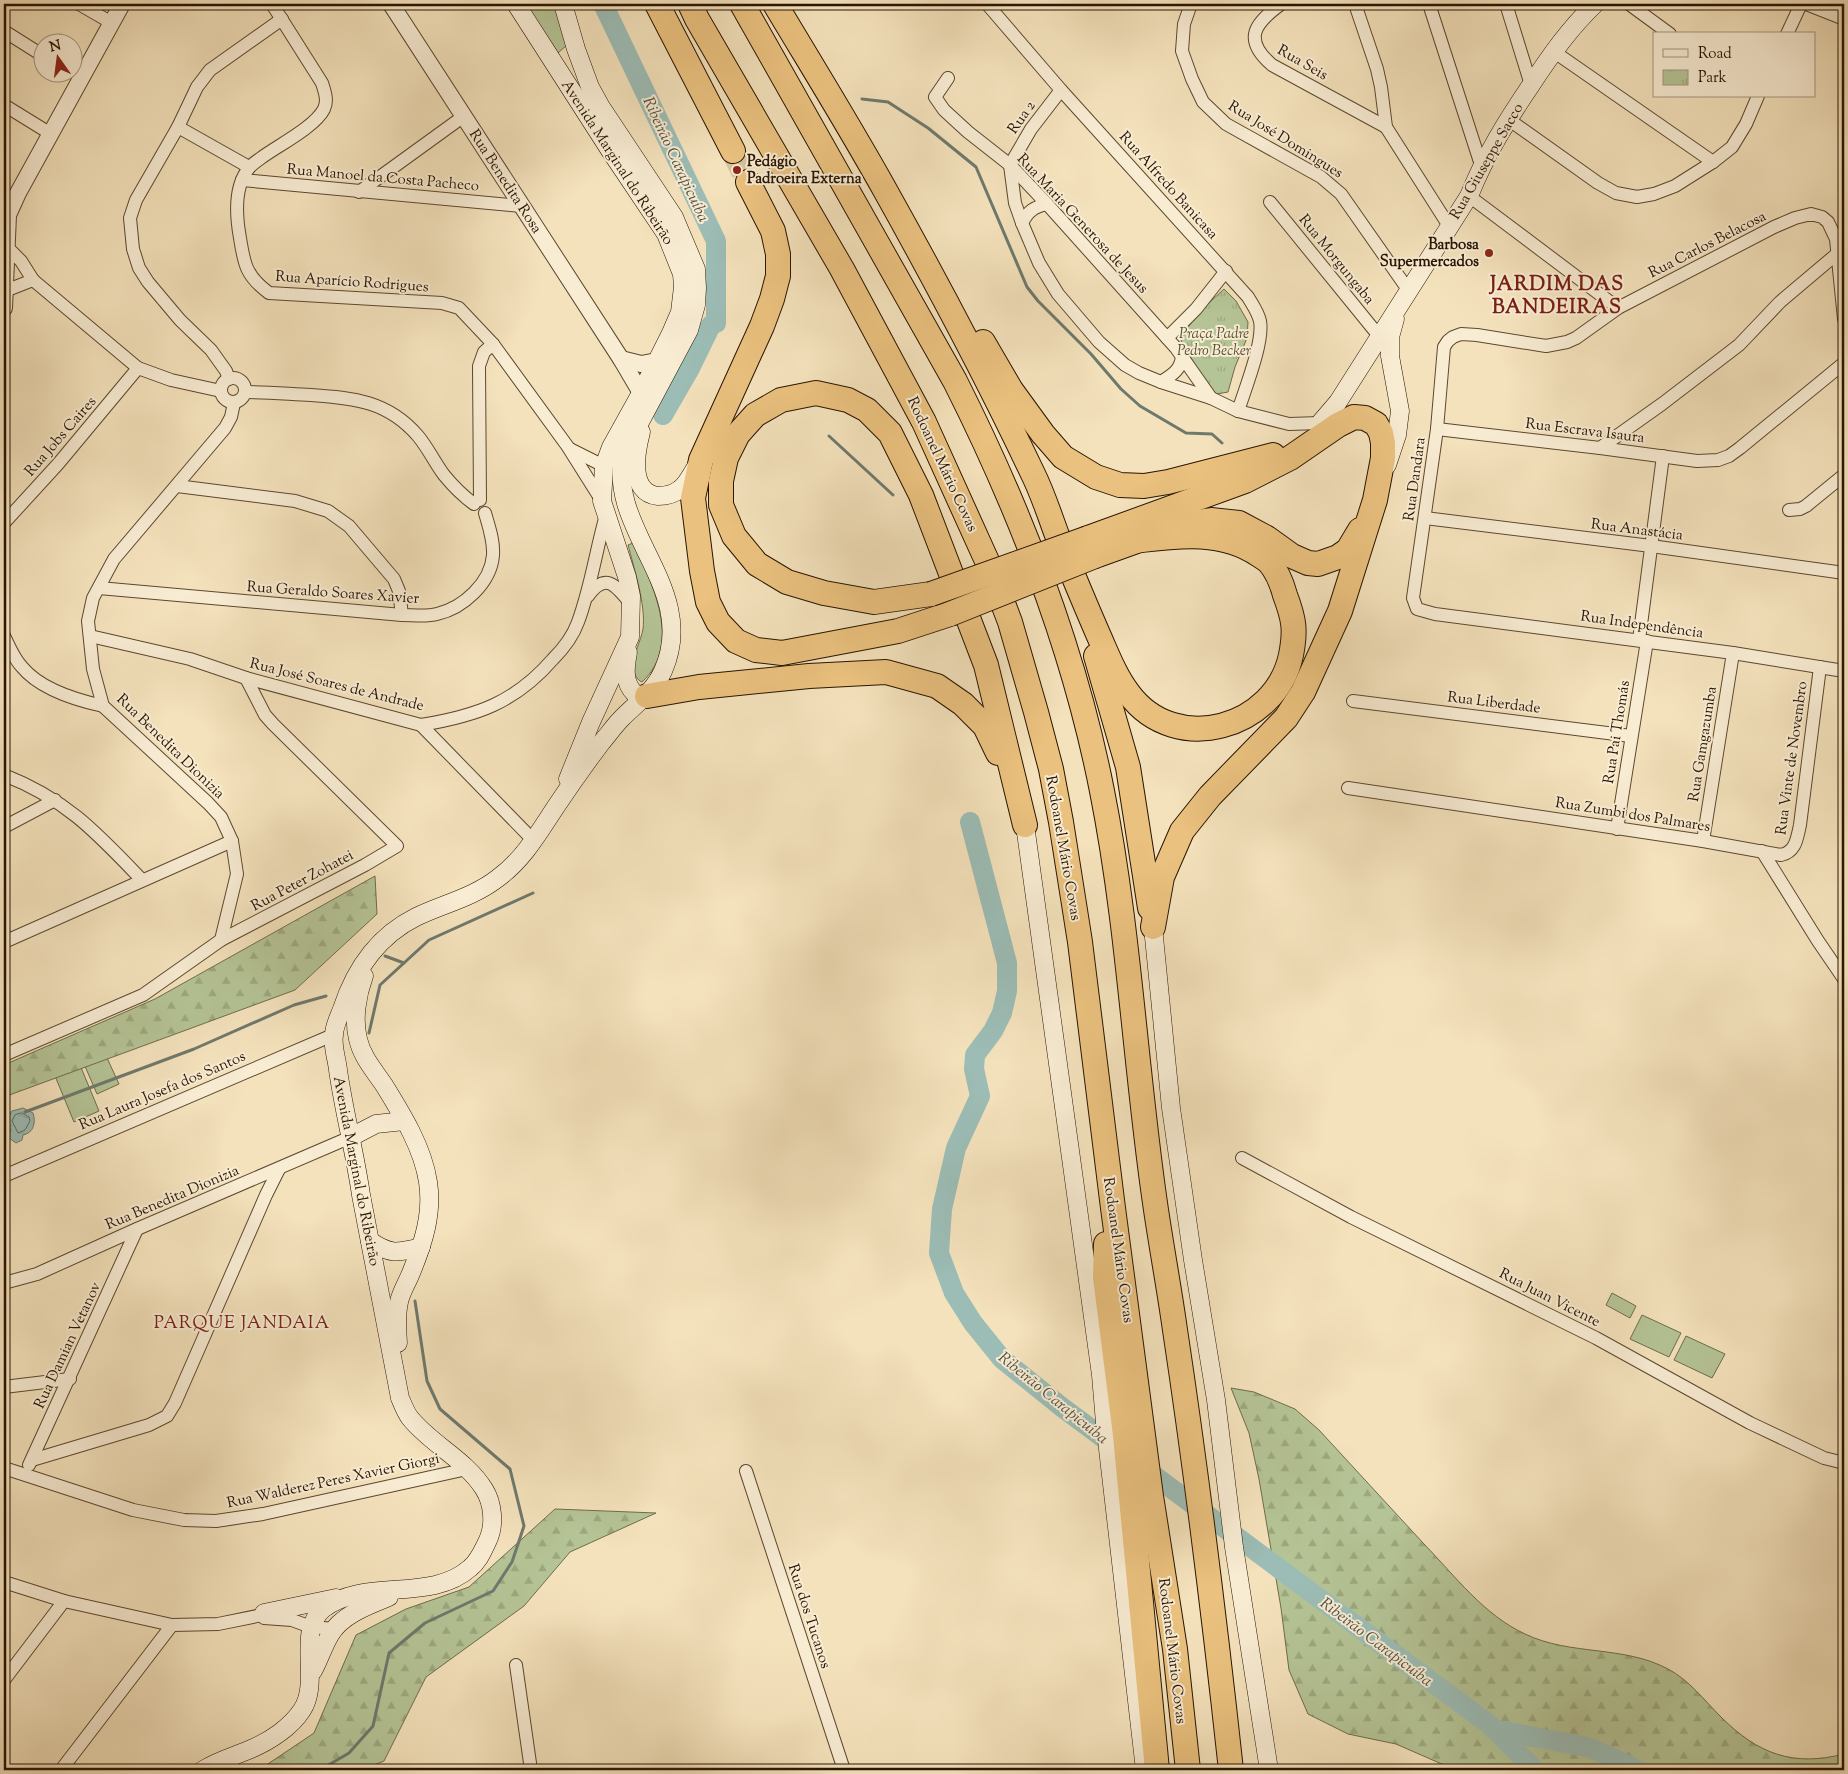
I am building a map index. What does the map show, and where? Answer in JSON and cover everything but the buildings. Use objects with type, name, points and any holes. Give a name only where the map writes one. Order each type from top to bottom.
[{"type":"highway","points":[[657,4],[733,151]]},
{"type":"highway","name":"Rodoanel Mário Covas","points":[[690,4],[842,269],[895,366],[946,469],[987,561],[1010,622],[1048,760],[1061,822],[1080,942],[1145,1448],[1175,1649],[1188,1770]]},
{"type":"highway","points":[[742,4],[955,381],[976,423],[1009,497],[1050,600],[1091,742],[1102,793],[1121,905],[1154,1202],[1175,1332],[1218,1655],[1231,1770]]},
{"type":"highway","points":[[775,4],[884,188],[961,330],[1035,477],[1075,580],[1114,669],[1129,695],[1152,718],[1178,728],[1201,730],[1232,723],[1264,703],[1288,670],[1294,639],[1294,619],[1282,585],[1268,562],[1249,548],[1229,540],[1204,536],[1172,537],[1091,547],[931,594],[874,602],[824,593],[787,582],[757,564],[734,536],[721,505],[722,481],[726,458],[738,434],[755,415],[781,400],[816,393],[848,400],[867,410],[890,433],[921,495],[986,664],[1025,825]]},
{"type":"highway","points":[[748,182],[773,231],[778,254],[778,276],[762,326],[701,460],[693,498],[702,571],[708,602],[718,622],[736,640],[756,650],[782,653],[898,631]]},
{"type":"highway","points":[[884,188],[956,296],[1011,390],[1042,434],[1063,457],[1096,477],[1120,485],[1144,486],[1168,482],[1267,458],[1290,450],[1354,417],[1365,418],[1376,424],[1381,433],[1383,458],[1376,500],[1340,611],[1303,692],[1286,718],[1210,796],[1182,831],[1162,877],[1153,928]]},
{"type":"highway","points":[[699,687],[898,631],[950,614],[1091,547],[1265,471],[1320,423]]},
{"type":"highway","points":[[1133,541],[1184,524],[1211,520],[1239,523],[1267,538],[1292,556],[1318,564],[1338,557],[1348,550],[1376,500]]},
{"type":"highway","points":[[1075,580],[1128,767],[1153,928]]},
{"type":"highway","points":[[647,696],[699,687],[809,676],[886,672],[937,686],[963,704],[984,726],[999,756],[1025,825]]},
{"type":"highway","points":[[1113,1208],[1106,1237],[1105,1277],[1125,1434],[1157,1770]]},
{"type":"main road","name":"Avenida Marginal do Ribeirão","points":[[516,4],[666,234],[678,259],[683,287],[680,312],[604,466],[604,508],[627,577],[631,604],[630,637],[591,722],[558,805]]},
{"type":"main road","name":"Avenida Marginal do Ribeirão","points":[[203,1770],[217,1761],[252,1749],[271,1738],[289,1725],[302,1710],[308,1698],[311,1676],[310,1645],[312,1627],[323,1610],[344,1597],[433,1585],[452,1579],[470,1569],[481,1556],[490,1536],[492,1522],[490,1501],[484,1488],[467,1469],[430,1438],[409,1417],[400,1398],[351,1137],[343,1106],[333,1035],[348,990],[357,971],[371,951],[389,935],[415,917],[450,903],[497,879],[518,860],[534,841],[601,743],[621,719],[647,696],[662,673],[670,652],[671,619],[663,586],[623,496],[621,466],[624,452],[689,330],[696,296],[696,269],[674,217],[601,107],[590,87],[576,49],[563,4]]},
{"type":"main road","name":"Rua Giuseppe Sacco","points":[[1320,423],[1338,402],[1379,336],[1397,312],[1469,196],[1481,165],[1530,85],[1580,10],[1595,4]]},
{"type":"main road","points":[[1376,500],[1397,435],[1400,411],[1390,356],[1390,337],[1397,312]]},
{"type":"main road","points":[[647,410],[636,453],[637,472],[645,490],[656,496],[669,495],[681,489],[701,460]]},
{"type":"main road","points":[[630,637],[625,669],[627,684],[635,694],[647,696]]},
{"type":"main road","points":[[1025,825],[1100,1366],[1104,1422],[1146,1770]]},
{"type":"main road","points":[[1153,928],[1171,1108],[1192,1260],[1216,1400],[1234,1547],[1268,1770]]},
{"type":"main road","name":"Avenida Marginal do Ribeirão","points":[[371,951],[358,994],[356,1024],[358,1039],[363,1054],[384,1086],[417,1144],[428,1182],[429,1219],[421,1248],[399,1302],[396,1329],[400,1398]]},
{"type":"main road","points":[[351,1137],[376,1124],[404,1121]]},
{"type":"main road","points":[[370,1241],[380,1248],[396,1253],[421,1248]]},
{"type":"main road","name":"Avenida Marginal do Ribeirão","points":[[311,1676],[331,1633],[348,1617],[362,1607],[410,1588]]},
{"type":"main road","points":[[264,1614],[308,1603],[344,1597]]},
{"type":"street","points":[[80,4],[112,23]]},
{"type":"street","points":[[82,66],[112,23],[122,4]]},
{"type":"street","name":"Rua Aparício Rodrigues","points":[[272,4],[322,83],[326,96],[324,108],[318,118],[300,133],[249,167],[242,180],[236,213],[243,257],[250,276],[257,284],[269,292],[285,295],[442,302],[459,308],[493,344],[568,448],[604,508]]},
{"type":"street","name":"Rua Benedita Rosa","points":[[391,4],[621,359],[641,393]]},
{"type":"street","name":"Rua Alfredo Banicasa","points":[[987,4],[1061,90],[1248,296],[1260,320],[1259,343],[1238,411]]},
{"type":"street","name":"Rua José Domingues","points":[[1190,4],[1184,24],[1182,51],[1203,102],[1226,124],[1321,177],[1342,194],[1409,291]]},
{"type":"street","name":"Rua Seis","points":[[1281,4],[1264,17],[1256,28],[1254,39],[1262,57],[1272,65],[1386,127]]},
{"type":"street","points":[[1355,4],[1377,69],[1386,127],[1449,226]]},
{"type":"street","points":[[1428,4],[1481,165]]},
{"type":"street","points":[[1506,4],[1530,85]]},
{"type":"street","points":[[1629,4],[1667,32]]},
{"type":"street","points":[[1789,32],[1801,4]]},
{"type":"street","points":[[1806,4],[1844,19]]},
{"type":"street","points":[[229,379],[219,360],[211,350],[180,320],[148,282],[139,268],[133,249],[130,218],[136,200],[178,128],[197,87],[210,70],[282,19]]},
{"type":"street","points":[[4,31],[32,49]]},
{"type":"street","points":[[1553,51],[1713,162]]},
{"type":"street","name":"Rua Maria Generosa de Jesus","points":[[948,78],[936,97],[944,110],[968,132],[1010,165],[1047,204],[1167,338],[1211,398]]},
{"type":"street","points":[[4,308],[7,247],[6,214],[51,134],[73,82]]},
{"type":"street","name":"Rua 2","points":[[1010,165],[1031,129],[1061,90]]},
{"type":"street","points":[[1508,119],[1598,183],[1616,193],[1637,197],[1654,194],[1676,186],[1732,147],[1746,124],[1757,98]]},
{"type":"street","points":[[4,105],[51,134]]},
{"type":"street","points":[[360,192],[464,116]]},
{"type":"street","points":[[178,128],[249,167]]},
{"type":"street","points":[[1010,165],[1015,203],[1039,263],[1048,279],[1099,342],[1125,365],[1161,382],[1211,398],[1238,411],[1289,424],[1320,423]]},
{"type":"street","name":"Rua Manoel da Costa Pacheco","points":[[242,180],[522,206]]},
{"type":"street","points":[[1469,196],[1618,308]]},
{"type":"street","name":"Rua Morgungaba","points":[[1270,202],[1379,336]]},
{"type":"street","points":[[1022,223],[1036,206],[1047,204]]},
{"type":"street","name":"Rua Carlos Belacosa","points":[[1453,336],[1461,334],[1477,335],[1546,346],[1558,345],[1576,338],[1618,308],[1774,227],[1811,214],[1822,217],[1828,222],[1836,239],[1844,319]]},
{"type":"street","points":[[7,247],[21,261],[33,280],[138,368],[171,380],[221,391]]},
{"type":"street","points":[[1600,448],[1662,404],[1739,344],[1780,302],[1838,253]]},
{"type":"street","points":[[1167,338],[1196,308],[1226,271]]},
{"type":"street","points":[[5,291],[33,280]]},
{"type":"street","name":"Rua Dandara","points":[[1435,614],[1417,609],[1413,598],[1437,429],[1444,347],[1453,336]]},
{"type":"street","points":[[245,392],[341,398],[363,401],[381,407],[400,419],[419,436],[444,475],[461,495],[477,502],[479,366],[484,352],[493,344]]},
{"type":"street","points":[[1161,382],[1178,370],[1181,365],[1182,356]]},
{"type":"street","points":[[621,359],[641,364],[657,361]]},
{"type":"street","name":"Rua Escrava Isaura","points":[[1437,429],[1697,460],[1718,460],[1729,456],[1844,363]]},
{"type":"street","name":"Rua Jobs Caires","points":[[4,523],[64,457],[138,368]]},
{"type":"street","points":[[229,379],[241,381],[245,388],[242,399],[234,403],[226,401],[221,395],[223,383],[229,379]]},
{"type":"street","name":"Rua Benedita Dionizia","points":[[221,940],[237,874],[232,841],[221,817],[208,803],[103,706],[93,669],[88,621],[89,610],[114,559],[224,428],[231,417],[234,403]]},
{"type":"street","name":"Rua Aparício Rodrigues","points":[[568,448],[604,466]]},
{"type":"street","name":"Rua Pai Thomás","points":[[1618,828],[1643,641],[1651,546],[1663,456]]},
{"type":"street","points":[[1790,510],[1806,506],[1844,476]]},
{"type":"street","points":[[177,486],[295,501],[328,511],[350,526],[394,579],[399,590],[402,615]]},
{"type":"street","name":"Rua Geraldo Soares Xavier","points":[[99,588],[402,615],[436,614],[456,607],[474,594],[490,568],[493,555],[493,541],[485,513],[488,509],[484,501],[477,502]]},
{"type":"street","name":"Rua José Soares de Andrade","points":[[90,636],[190,660],[246,678],[421,725],[472,714],[499,703],[539,676],[566,645],[578,623],[585,600],[604,508]]},
{"type":"street","name":"Rua Anastácia","points":[[1425,518],[1651,546],[1844,573]]},
{"type":"street","name":"Rua José Soares de Andrade","points":[[585,600],[594,587],[604,583],[611,583],[616,586],[631,604]]},
{"type":"street","name":"Rua Independência","points":[[1435,614],[1734,653],[1844,671]]},
{"type":"street","points":[[4,636],[21,667],[33,678],[56,691],[84,702],[103,706]]},
{"type":"street","name":"Rua Gamgazumba","points":[[1703,841],[1734,653]]},
{"type":"street","name":"Rua Vinte de Novembro","points":[[1762,851],[1781,855],[1787,854],[1796,842],[1800,825],[1820,668]]},
{"type":"street","name":"Rua Peter Zohatei","points":[[221,940],[365,865],[397,846],[273,724],[265,715],[246,678]]},
{"type":"street","name":"Rua Liberdade","points":[[1353,702],[1631,736]]},
{"type":"street","points":[[421,725],[534,841]]},
{"type":"street","points":[[4,775],[28,784],[76,814],[142,880]]},
{"type":"street","name":"Rua Zumbi dos Palmares","points":[[1348,788],[1762,851]]},
{"type":"street","points":[[4,827],[55,800]]},
{"type":"street","points":[[4,942],[232,841]]},
{"type":"street","points":[[1762,851],[1844,979]]},
{"type":"street","points":[[4,1055],[143,996],[221,940]]},
{"type":"street","name":"Rua Laura Josefa dos Santos","points":[[4,1176],[333,1035]]},
{"type":"street","name":"Rua Benedita Dionizia","points":[[4,1283],[36,1274],[351,1137]]},
{"type":"street","name":"Rua Juan Vicente","points":[[1242,1158],[1351,1217],[1596,1338],[1750,1423],[1824,1458],[1844,1463]]},
{"type":"street","points":[[32,1460],[149,1425],[166,1416],[175,1403],[279,1169]]},
{"type":"street","name":"Rua Damian Vetanov","points":[[25,1474],[138,1229]]},
{"type":"street","points":[[4,1387],[70,1379]]},
{"type":"street","name":"Rua Walderez Peres Xavier Giorgi","points":[[4,1468],[133,1510],[184,1520],[216,1520],[263,1514],[467,1469]]},
{"type":"street","name":"Rua dos Tucanos","points":[[746,1472],[844,1770]]},
{"type":"street","points":[[4,1582],[64,1600],[172,1625],[218,1624],[264,1614],[323,1610]]},
{"type":"street","points":[[4,1680],[64,1600]]},
{"type":"street","points":[[246,1618],[292,1620],[312,1627],[335,1629]]},
{"type":"street","points":[[62,1770],[172,1625]]},
{"type":"street","points":[[516,1665],[531,1770]]},
{"type":"green space","points":[[525,4],[555,4],[567,45],[558,53]]},
{"type":"green space","name":"Praça Padre Pedro Becker","points":[[1224,289],[1236,301],[1248,322],[1247,338],[1235,367],[1228,392],[1217,394],[1208,387],[1181,341],[1194,319]]},
{"type":"green space","points":[[633,543],[655,595],[660,613],[662,632],[661,650],[654,667],[642,682],[638,680],[633,666],[643,629],[643,609],[628,545]]},
{"type":"green space","points":[[375,876],[377,914],[295,990],[4,1097],[4,1065],[155,999]]},
{"type":"green space","points":[[102,1047],[119,1084],[97,1094],[81,1057]]},
{"type":"green space","points":[[80,1065],[99,1111],[74,1122],[55,1076]]},
{"type":"green space","points":[[1612,1293],[1636,1306],[1630,1318],[1606,1305]]},
{"type":"green space","points":[[1642,1315],[1681,1333],[1669,1357],[1630,1339]]},
{"type":"green space","points":[[1686,1336],[1725,1354],[1712,1378],[1674,1360]]},
{"type":"green space","points":[[1231,1388],[1254,1392],[1295,1409],[1319,1430],[1471,1594],[1483,1606],[1510,1626],[1543,1641],[1633,1656],[1668,1669],[1683,1679],[1735,1730],[1749,1740],[1777,1754],[1792,1758],[1826,1758],[1844,1754],[1844,1770],[1451,1770],[1444,1765],[1396,1744],[1348,1734],[1308,1714],[1289,1670],[1281,1608],[1259,1479],[1249,1433]]},
{"type":"green space","points":[[555,1509],[656,1513],[570,1552],[524,1606],[426,1677],[384,1761],[362,1770],[259,1770],[314,1733],[356,1635],[406,1609],[469,1587]]},
{"type":"water","points":[[23,1108],[33,1113],[34,1123],[32,1130],[23,1135],[22,1140],[16,1143],[9,1138],[11,1130],[6,1121],[12,1111]]},
{"type":"waterway","name":"Ribeirão Carapicuíba","points":[[603,4],[716,241],[716,323],[711,325],[689,370],[663,415]]},
{"type":"waterway","points":[[862,99],[888,102],[928,128],[976,167],[1027,287],[1038,301],[1091,354],[1121,389],[1140,406],[1186,433],[1212,434],[1222,443]]},
{"type":"waterway","name":"Ribeirão Carapicuíba","points":[[829,436],[893,495]]},
{"type":"waterway","name":"Ribeirão Carapicuíba","points":[[970,822],[1007,963],[1007,991],[1002,1013],[993,1031],[975,1055],[974,1069],[980,1096],[956,1148],[942,1209],[939,1253],[954,1293],[973,1323],[1002,1359],[1063,1408],[1490,1725],[1535,1770]]},
{"type":"waterway","points":[[369,1033],[380,985],[429,940],[533,893]]},
{"type":"waterway","points":[[385,956],[404,963]]},
{"type":"waterway","points":[[25,1112],[194,1049],[294,1005],[326,996]]},
{"type":"waterway","points":[[320,1770],[349,1753],[373,1726],[389,1653],[425,1623],[493,1591],[512,1562],[524,1526],[510,1469],[440,1409],[427,1381],[415,1301]]},
{"type":"waterway","points":[[1493,1729],[1591,1748],[1638,1770]]},
{"type":"tunnel","points":[[733,151],[748,182]]},
{"type":"place","name":"Pedágio Padroeira Externa","points":[[737,170]]},
{"type":"place","name":"Barbosa Supermercados","points":[[1489,253]]},
{"type":"district","name":"JARDIM DAS BANDEIRAS","points":[[1557,294]]},
{"type":"district","name":"PARQUE JANDAIA","points":[[242,1322]]}]
